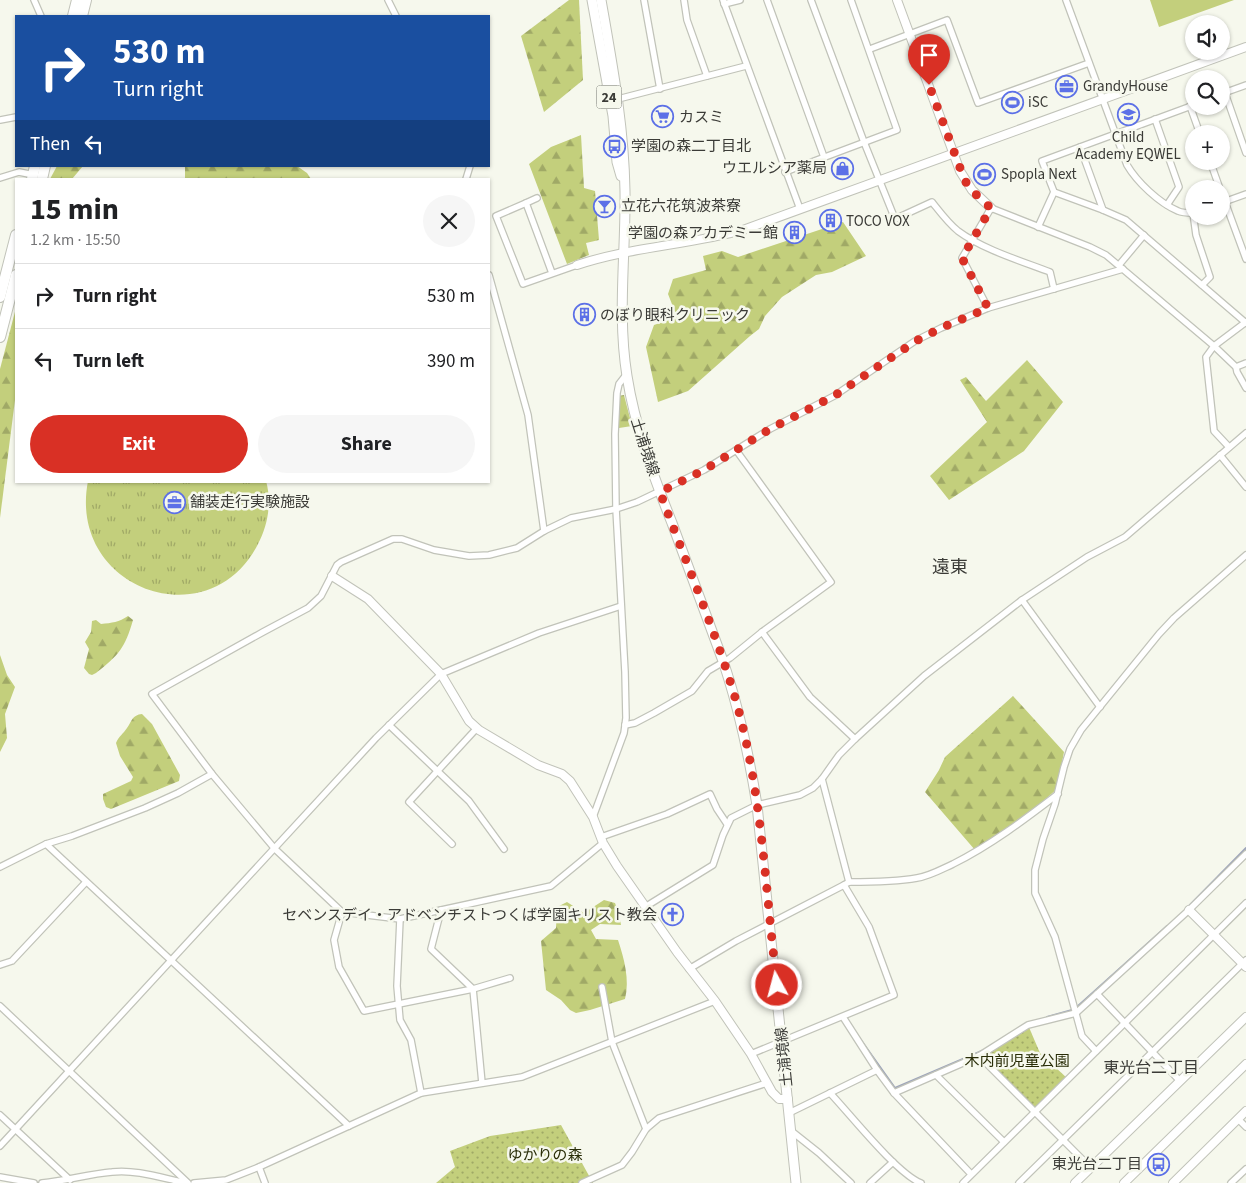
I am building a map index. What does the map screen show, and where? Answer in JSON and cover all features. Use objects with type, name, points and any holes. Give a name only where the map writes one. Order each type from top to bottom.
[{"type":"highway","points":[[73,15],[77,0]]},
{"type":"highway","points":[[82,15],[86,0]]},
{"type":"highway","points":[[0,298],[15,239]]},
{"type":"highway","points":[[0,337],[15,279]]},
{"type":"main road","name":"24","points":[[592,0],[613,116],[617,162],[625,194]]},
{"type":"main road","name":"24","points":[[601,0],[618,99],[624,160],[625,252]]},
{"type":"main road","name":"土浦境線","points":[[625,252],[622,293],[626,375],[638,428],[735,695],[757,805],[796,1183]]},
{"type":"street","points":[[34,0],[41,15]]},
{"type":"street","points":[[388,0],[396,15]]},
{"type":"street","points":[[644,0],[660,89]]},
{"type":"street","points":[[684,0],[688,20],[707,76]]},
{"type":"street","points":[[740,0],[723,2],[800,209]]},
{"type":"street","points":[[767,0],[824,157]]},
{"type":"street","points":[[811,0],[895,219],[932,202],[950,224],[972,240],[1050,272],[1054,289]]},
{"type":"street","points":[[786,172],[897,130],[852,0]]},
{"type":"street","points":[[897,0],[965,181],[979,198],[991,208],[1106,255],[1214,346],[1236,367],[1246,388]]},
{"type":"street","points":[[1066,0],[1127,165],[1138,181],[1167,205],[1179,212],[1185,212]]},
{"type":"street","points":[[870,49],[947,20],[978,103],[1090,63]]},
{"type":"street","points":[[536,198],[496,216],[523,284],[577,264],[625,252],[684,244],[727,234],[1246,47]]},
{"type":"street","points":[[618,99],[746,66]]},
{"type":"street","points":[[1230,91],[1246,85]]},
{"type":"street","points":[[1038,227],[1054,192],[1042,161],[1185,108]]},
{"type":"street","points":[[1230,112],[1246,153]]},
{"type":"street","points":[[0,120],[15,117]]},
{"type":"street","points":[[1155,119],[1179,187],[1167,205]]},
{"type":"street","points":[[1080,147],[1103,210]]},
{"type":"street","points":[[0,178],[20,172],[37,175]]},
{"type":"street","points":[[1054,192],[1126,220],[1246,323],[1214,346],[1206,358],[1214,431],[1229,447]]},
{"type":"street","points":[[1230,200],[1246,194]]},
{"type":"street","points":[[526,203],[552,273]]},
{"type":"street","points":[[988,308],[962,258],[991,208]]},
{"type":"street","points":[[1230,219],[1246,259]]},
{"type":"street","points":[[1195,225],[1196,235],[1210,276],[1202,286]]},
{"type":"street","points":[[727,824],[710,794],[667,814],[602,840],[551,886],[400,919],[342,912],[275,848],[212,774],[152,694],[308,608],[321,596],[337,566],[346,559],[393,539],[402,539],[434,550],[450,553],[469,556],[489,555],[517,548],[544,531],[571,518],[616,509],[660,492],[704,470],[770,429],[834,396],[916,341],[941,328],[988,308],[1121,267],[1144,235]]},
{"type":"street","points":[[490,279],[528,415],[544,531]]},
{"type":"street","points":[[1236,367],[1246,363]]},
{"type":"street","points":[[592,817],[625,725],[625,672],[616,509],[615,434],[617,393],[622,378],[626,375]]},
{"type":"street","points":[[646,907],[713,865],[727,824],[731,818],[757,805],[800,795],[813,788],[839,755],[924,676],[1022,600],[1087,558],[1125,537],[1246,433]]},
{"type":"street","points":[[625,725],[635,723],[692,691],[708,671],[831,582],[736,450]]},
{"type":"street","points":[[1220,455],[1246,486]]},
{"type":"street","points":[[1096,1051],[1082,1036],[1056,937],[1038,901],[1034,885],[1037,862],[1070,748],[1081,730],[1150,644],[1174,618],[1246,555]]},
{"type":"street","points":[[332,576],[368,599],[441,674],[469,721],[477,728],[538,765],[562,774],[570,781],[592,817],[602,840],[646,907],[715,1001],[751,1054],[775,1096],[779,1099],[788,1099]]},
{"type":"street","points":[[1022,600],[1100,707]]},
{"type":"street","points":[[0,1146],[389,725],[441,674],[539,633],[621,606]]},
{"type":"street","points":[[762,632],[810,697],[855,739]]},
{"type":"street","points":[[389,725],[469,801],[504,849]]},
{"type":"street","points":[[452,844],[409,802],[477,728]]},
{"type":"street","points":[[0,867],[46,844],[145,808],[178,793],[212,774]]},
{"type":"street","points":[[751,1054],[844,1019],[894,995],[869,927],[846,884],[822,779]]},
{"type":"street","points":[[689,968],[846,884],[889,882],[919,878],[940,870],[976,852],[1010,830],[1058,794]]},
{"type":"street","points":[[46,844],[349,1126]]},
{"type":"street","points":[[894,1093],[979,1056],[1028,1025],[1076,1013],[1190,910],[1246,854]]},
{"type":"street","points":[[0,965],[12,961],[86,882]]},
{"type":"street","points":[[963,1183],[1246,904]]},
{"type":"street","points":[[441,910],[431,949],[473,989],[482,1083]]},
{"type":"street","points":[[1019,1183],[1245,964],[1190,910]]},
{"type":"street","points":[[342,912],[334,940],[339,967],[364,1011],[473,989],[510,978]]},
{"type":"street","points":[[400,919],[397,986],[400,1020],[411,1040],[414,1050],[421,1093]]},
{"type":"street","points":[[602,987],[612,1042],[646,1129]]},
{"type":"street","points":[[1098,994],[1180,1081]]},
{"type":"street","points":[[194,1183],[226,1180],[259,1167],[421,1093],[522,1077],[715,1001]]},
{"type":"street","points":[[0,1006],[187,1183]]},
{"type":"street","points":[[1075,1183],[1246,1017]]},
{"type":"street","points":[[844,1019],[894,1093],[971,1174]]},
{"type":"street","points":[[979,1056],[1091,1168]]},
{"type":"street","points":[[1124,1183],[1246,1064]]},
{"type":"street","points":[[789,1113],[877,1070]]},
{"type":"street","points":[[936,1075],[1004,1142]]},
{"type":"street","points":[[582,1183],[622,1165],[646,1129],[659,1118],[767,1083]]},
{"type":"street","points":[[830,1093],[893,1162],[915,1181],[921,1183]]},
{"type":"street","points":[[1173,1183],[1246,1111]]},
{"type":"street","points":[[0,1115],[70,1180]]},
{"type":"street","points":[[1238,1119],[1246,1128]]},
{"type":"street","points":[[790,1130],[819,1153],[851,1183]]},
{"type":"street","points":[[870,1183],[893,1162]]},
{"type":"street","points":[[259,1167],[265,1183]]},
{"type":"street","points":[[1231,1183],[1246,1169]]},
{"type":"street","points":[[42,1183],[70,1180],[114,1171],[187,1183]]},
{"type":"street","points":[[0,1177],[34,1183]]},
{"type":"green space","points":[[569,0],[579,0],[583,80],[544,112],[521,36]]},
{"type":"green space","points":[[1150,0],[1234,0],[1192,15],[1185,15],[1185,18],[1159,27]]},
{"type":"green space","points":[[581,135],[584,188],[595,191],[599,240],[586,243],[589,255],[567,264],[529,164],[551,147]]},
{"type":"green space","points":[[56,167],[82,167],[73,178],[51,178]]},
{"type":"green space","points":[[185,167],[298,167],[310,178],[185,178]]},
{"type":"green space","points":[[843,222],[866,256],[832,272],[816,275],[782,297],[765,316],[759,329],[688,391],[658,402],[646,347],[654,325],[677,317],[668,294],[673,279],[706,270],[703,256],[722,251],[738,257]]},
{"type":"green space","points":[[15,312],[15,400],[0,518],[0,369]]},
{"type":"green space","points":[[1027,360],[1063,402],[1024,451],[949,500],[930,476],[987,422],[960,380],[966,377],[986,401]]},
{"type":"green space","points":[[624,395],[632,426],[619,428],[618,396]]},
{"type":"green space","points":[[88,483],[266,483],[268,489],[267,521],[258,544],[236,573],[208,590],[177,595],[147,589],[120,574],[99,550],[87,519]]},
{"type":"green space","points":[[128,616],[133,620],[127,638],[120,650],[96,673],[89,674],[84,668],[89,649],[85,642],[91,632],[92,621],[96,620],[101,624],[109,623]]},
{"type":"green space","points":[[0,655],[7,675],[15,687],[5,714],[7,738],[0,752]]},
{"type":"green space","points":[[1013,696],[1064,752],[1057,789],[1033,810],[975,850],[925,792],[945,757]]},
{"type":"green space","points":[[142,714],[152,724],[180,775],[179,781],[111,809],[106,807],[103,794],[131,781],[133,777],[120,756],[116,743],[133,719]]},
{"type":"green space","points":[[604,900],[615,903],[621,925],[600,924],[591,930],[596,939],[618,940],[627,977],[625,999],[576,1013],[546,990],[541,941],[556,928],[557,907],[567,902],[584,913]]},
{"type":"green space","name":"木内前児童公園","points":[[1028,1025],[1040,1053],[1068,1079],[1035,1112],[979,1056]]},
{"type":"green space","name":"ゆかりの森","points":[[561,1125],[593,1183],[436,1183],[455,1167],[450,1151],[490,1136]]},
{"type":"waterway","points":[[1187,908],[1246,848]]},
{"type":"waterway","points":[[1078,1006],[1167,926]]},
{"type":"waterway","points":[[1047,1017],[1072,1010]]},
{"type":"waterway","points":[[846,1018],[853,1028]]},
{"type":"waterway","points":[[858,1036],[895,1088],[984,1050]]},
{"type":"place","name":"GrandyHouse","points":[[1067,86]]},
{"type":"place","name":"iSC","points":[[1012,102]]},
{"type":"place","name":"Child Academy EQWEL","points":[[1128,114]]},
{"type":"place","name":"カスミ","points":[[663,117]]},
{"type":"place","name":"学園の森二丁目北","points":[[615,146]]},
{"type":"place","name":"ウエルシア薬局","points":[[843,168]]},
{"type":"place","name":"Spopla Next","points":[[985,174]]},
{"type":"place","name":"立花六花筑波茶寮","points":[[605,206]]},
{"type":"place","name":"TOCO VOX","points":[[830,221]]},
{"type":"place","name":"学園の森アカデミー館","points":[[794,233]]},
{"type":"place","name":"のぼり眼科クリニック","points":[[584,315]]},
{"type":"place","name":"舗装走行実験施設","points":[[174,502]]},
{"type":"place","name":"セベンスデイ・アドベンチストつくば学園キリスト教会","points":[[673,915]]},
{"type":"place","name":"東光台二丁目","points":[[1158,1164]]},
{"type":"district","name":"遠東","points":[[950,567]]},
{"type":"district","name":"東光台二丁目","points":[[1151,1067]]},
{"type":"route","points":[[777,985],[757,805],[750,760],[735,695],[660,492],[704,470],[770,429],[834,396],[858,378],[916,341],[988,308],[962,258],[991,208],[979,198],[965,181],[929,85]]}]
